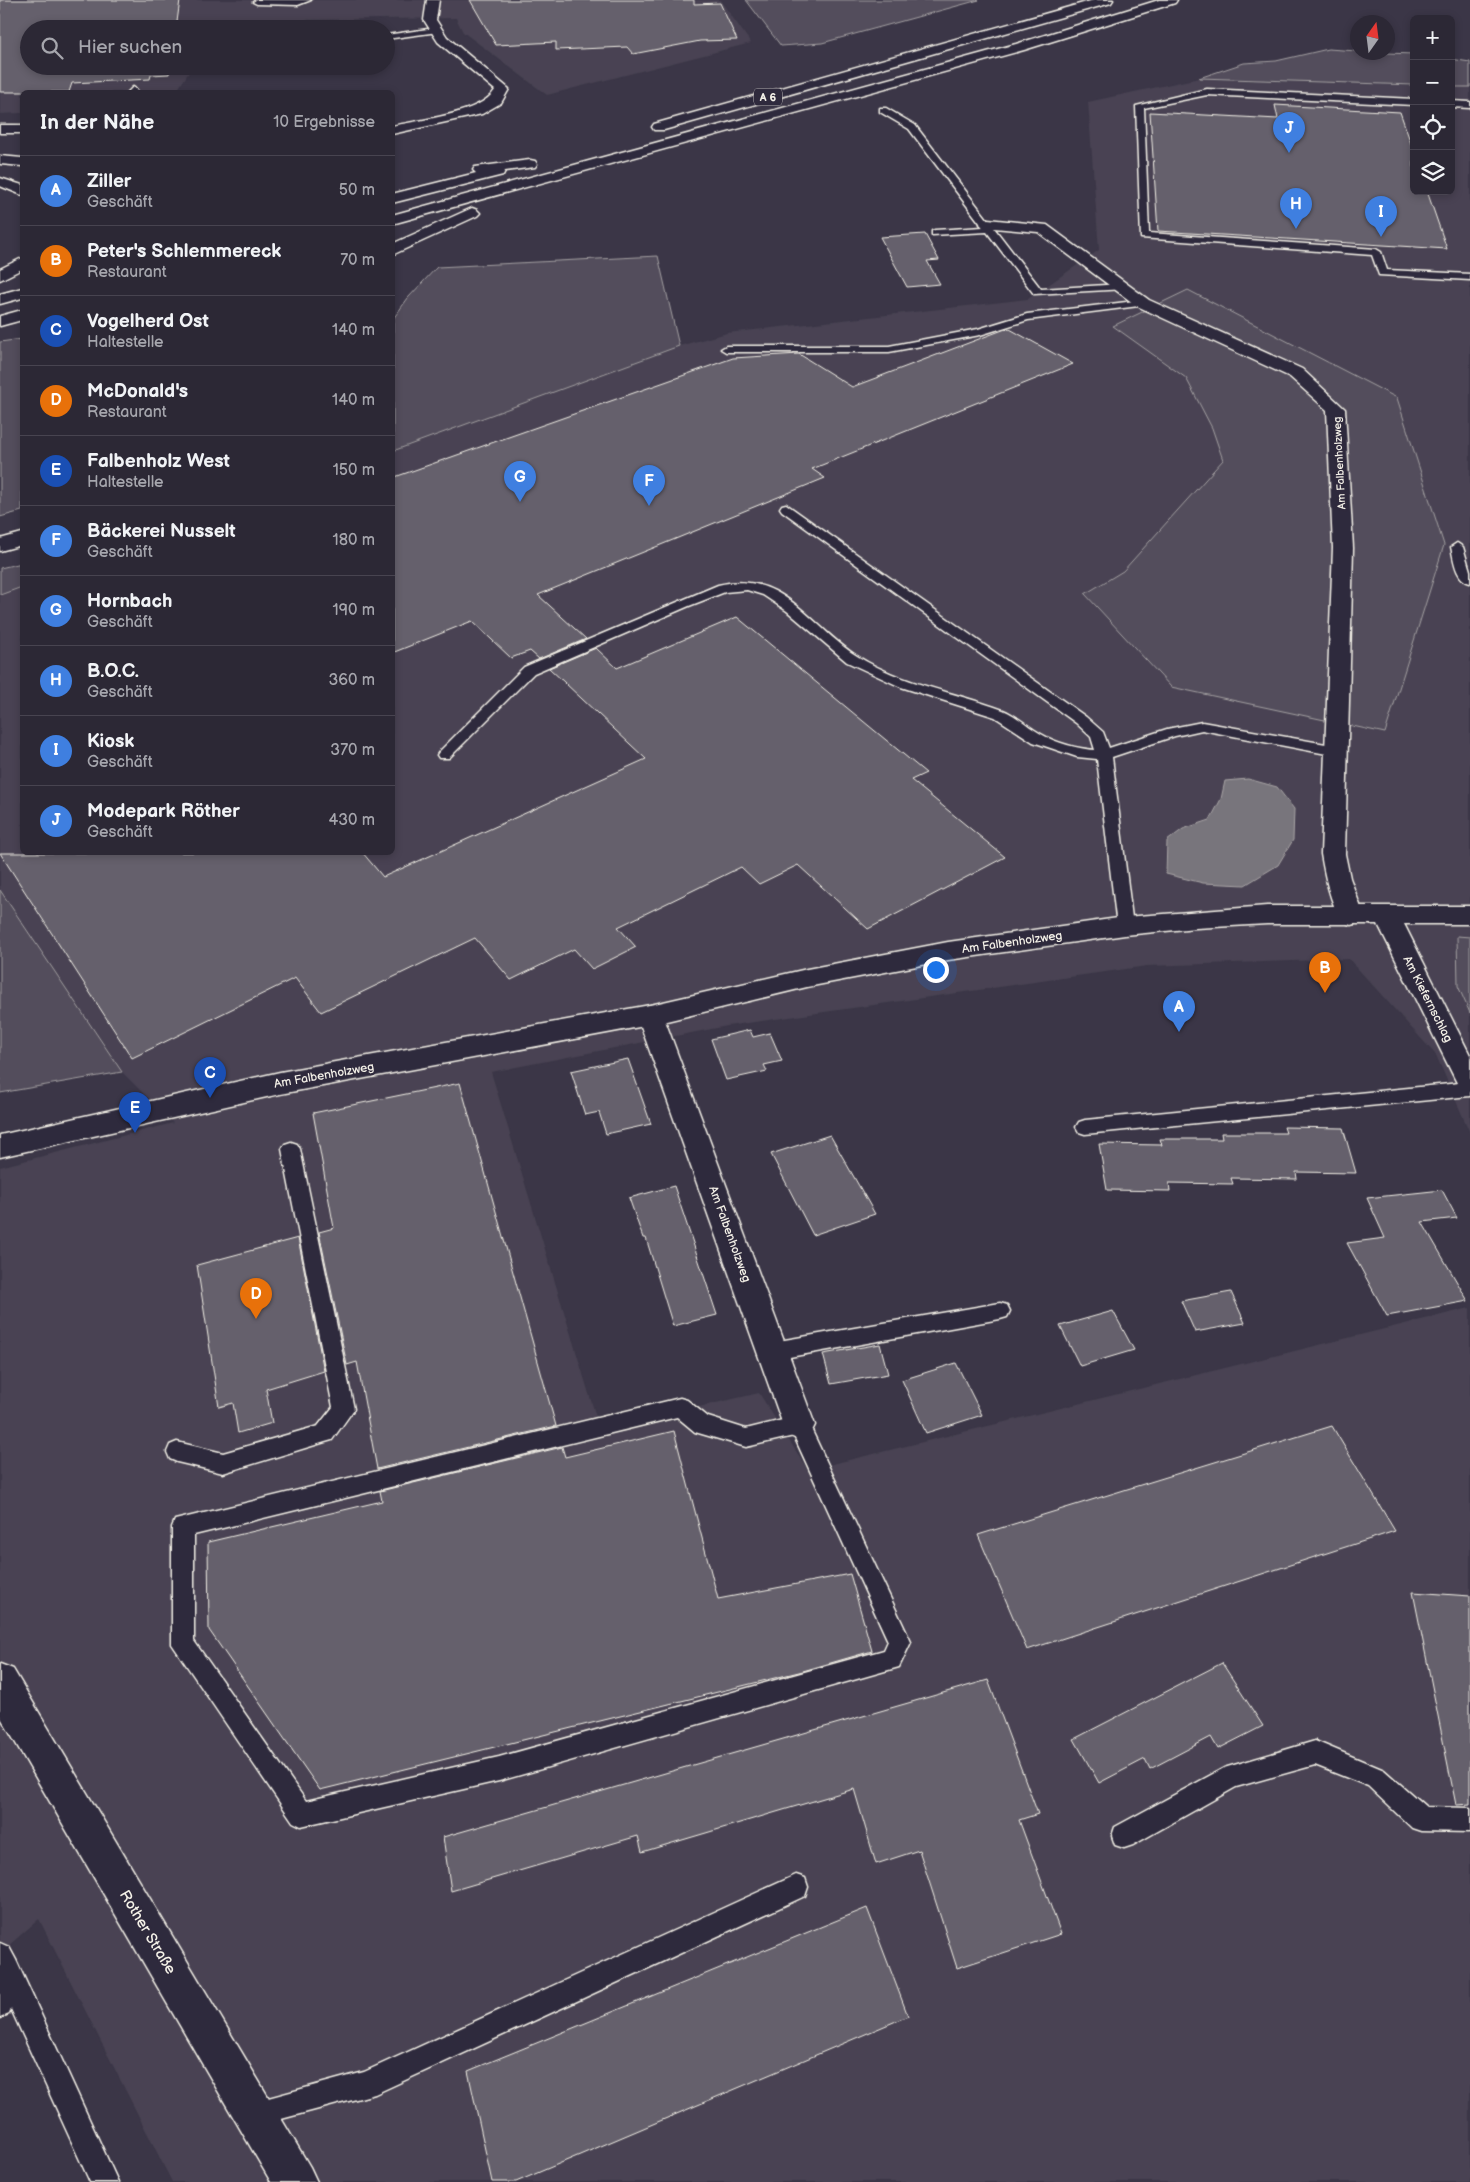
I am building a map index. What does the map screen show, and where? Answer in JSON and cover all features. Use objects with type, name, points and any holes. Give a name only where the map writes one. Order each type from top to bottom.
[{"type":"main road","points":[[395,129],[477,111],[496,100],[502,89],[442,39],[430,20],[432,0]]},
{"type":"main road","name":"A 6","points":[[644,131],[1107,0]]},
{"type":"main road","name":"A 6","points":[[395,219],[1010,49],[1171,0]]},
{"type":"main road","points":[[0,129],[20,129]]},
{"type":"main road","points":[[0,160],[20,162]]},
{"type":"main road","points":[[395,198],[535,162],[416,178]]},
{"type":"main road","points":[[395,249],[563,174]]},
{"type":"main road","points":[[0,182],[10,184],[20,190]]},
{"type":"main road","name":"Am Falbenholzweg","points":[[990,226],[1042,228],[1143,304],[1296,373],[1336,409],[1343,548],[1333,854],[1338,878],[1351,916]]},
{"type":"main road","points":[[0,276],[20,263]]},
{"type":"main road","points":[[0,298],[20,293]]},
{"type":"main road","points":[[0,321],[20,316]]},
{"type":"main road","points":[[0,527],[20,522]]},
{"type":"main road","points":[[0,545],[20,540]]},
{"type":"main road","name":"Am Falbenholzweg","points":[[0,1146],[280,1083],[650,1015],[807,978],[939,953],[1125,926],[1268,915],[1470,916]]},
{"type":"main road","name":"Am Kiefernschlag","points":[[1387,916],[1470,1082]]},
{"type":"main road","name":"Am Falbenholzweg","points":[[650,1015],[799,1425]]},
{"type":"main road","points":[[0,1140],[39,1138]]},
{"type":"main road","name":"Rother Straße","points":[[0,1682],[295,2182]]},
{"type":"lane","points":[[257,2],[298,3],[307,0]]},
{"type":"lane","points":[[395,36],[435,30]]},
{"type":"lane","points":[[1410,102],[1207,92],[1140,106],[1144,236],[1376,252],[1383,273],[1470,277]]},
{"type":"lane","points":[[1455,104],[1470,104]]},
{"type":"lane","points":[[883,110],[912,126],[990,226],[1038,292],[1122,287]]},
{"type":"lane","points":[[935,233],[990,226]]},
{"type":"lane","points":[[726,349],[889,349],[980,332],[1027,317],[1143,304]]},
{"type":"lane","points":[[786,508],[1081,720],[1098,735],[1104,755],[1125,926]]},
{"type":"lane","points":[[1456,547],[1463,571],[1470,578]]},
{"type":"lane","points":[[444,754],[529,670],[684,603],[723,588],[747,586],[768,592],[792,608],[852,658],[906,684],[1000,714],[1038,739],[1082,754],[1104,755],[1172,732],[1202,726],[1337,751]]},
{"type":"lane","points":[[1085,1127],[1470,1089]]},
{"type":"lane","points":[[177,1452],[223,1463],[325,1433],[344,1409],[291,1149]]},
{"type":"lane","points":[[773,1352],[1000,1310]]},
{"type":"lane","points":[[680,1407],[702,1425],[746,1438],[799,1425],[900,1642],[891,1660],[499,1769],[302,1814],[183,1644],[183,1527],[680,1407]]},
{"type":"lane","points":[[1124,1836],[1232,1776],[1315,1753],[1376,1778],[1421,1819],[1470,1820]]},
{"type":"lane","points":[[255,2113],[366,2085],[796,1887]]},
{"type":"lane","points":[[0,2005],[4,1962]]},
{"type":"lane","points":[[4,1962],[104,2182]]},
{"type":"shaded area","points":[[0,0],[720,0],[751,43],[547,95],[463,32],[456,18],[20,20],[20,75],[187,75],[177,90],[20,90],[20,113],[0,114]]},
{"type":"shaded area","points":[[746,0],[979,0],[822,43],[781,46]]},
{"type":"shaded area","points":[[1328,49],[1350,51],[1350,60],[1395,60],[1395,53],[1410,54],[1410,85],[1199,78],[1244,63],[1276,61]]},
{"type":"shaded area","points":[[1455,60],[1470,62],[1470,87],[1455,87]]},
{"type":"shaded area","points":[[1199,78],[1410,85],[1410,195],[1455,195],[1455,87],[1470,87],[1470,1133],[1436,1055],[1349,959],[1147,966],[727,1026],[491,1072],[600,1430],[759,1393],[808,1470],[1470,1308],[1470,2182],[172,2182],[39,1919],[0,1953],[0,1167],[173,1123],[122,1072],[0,890],[0,595],[20,588],[20,855],[395,855],[395,450],[679,346],[727,333],[1028,299],[1099,250],[1088,102]]},
{"type":"shaded area","points":[[658,256],[679,346],[395,450],[395,316],[408,298],[437,267]]},
{"type":"shaded area","points":[[1188,290],[1397,398],[1444,545],[1385,733],[1171,687],[1085,594],[1123,571],[1223,460],[1212,428],[1186,378],[1113,326]]},
{"type":"shaded area","points":[[20,339],[20,512],[0,517],[0,342]]},
{"type":"shaded area","points":[[20,563],[20,588],[0,595],[0,568]]},
{"type":"shaded area","points":[[1248,779],[1277,787],[1294,809],[1293,840],[1278,865],[1245,885],[1203,883],[1166,874],[1167,841],[1183,829],[1210,820],[1221,799],[1225,781]]},
{"type":"shaded area","points":[[0,890],[122,1072],[0,1093]]},
{"type":"shaded area","points":[[1457,936],[1470,937],[1470,1013],[1458,986]]},
{"type":"building","points":[[0,0],[180,0],[177,20],[20,20],[20,75],[151,75],[150,79],[72,83],[70,90],[0,92]]},
{"type":"building","points":[[470,0],[694,0],[694,4],[720,3],[737,40],[700,41],[633,54],[627,47],[556,50],[556,42],[496,45]]},
{"type":"building","points":[[1275,105],[1400,112],[1410,141],[1410,195],[1428,195],[1447,249],[1158,231],[1150,112],[1278,119]]},
{"type":"building","points":[[925,234],[939,260],[927,261],[940,284],[907,287],[880,237]]},
{"type":"building","points":[[1008,328],[1073,364],[812,469],[825,478],[538,595],[586,639],[539,659],[530,651],[511,658],[472,621],[395,652],[395,477],[733,358],[799,354],[852,387]]},
{"type":"building","points":[[737,617],[926,773],[911,780],[1005,857],[868,929],[798,865],[759,884],[741,867],[618,927],[636,947],[592,969],[574,949],[511,980],[475,938],[321,1012],[295,978],[132,1058],[0,853],[20,853],[20,855],[365,855],[383,877],[646,759],[549,668],[596,648],[617,668]]},
{"type":"building","points":[[750,1030],[753,1037],[770,1033],[782,1061],[764,1065],[767,1071],[726,1080],[711,1039]]},
{"type":"building","points":[[628,1059],[651,1124],[606,1134],[599,1112],[585,1115],[571,1071]]},
{"type":"building","points":[[460,1083],[556,1426],[377,1469],[357,1362],[347,1365],[319,1232],[334,1228],[313,1113]]},
{"type":"building","points":[[1284,1127],[1343,1128],[1356,1173],[1296,1172],[1297,1179],[1231,1178],[1233,1184],[1169,1183],[1170,1191],[1107,1190],[1099,1144],[1162,1145],[1160,1139],[1222,1139],[1221,1133],[1286,1133]]},
{"type":"building","points":[[830,1135],[875,1214],[813,1235],[771,1154]]},
{"type":"building","points":[[674,1186],[717,1315],[673,1326],[646,1238],[643,1238],[629,1198]]},
{"type":"building","points":[[1442,1190],[1457,1218],[1422,1222],[1468,1301],[1387,1316],[1347,1243],[1385,1238],[1367,1198]]},
{"type":"building","points":[[298,1238],[324,1371],[266,1389],[272,1423],[238,1433],[233,1403],[219,1407],[197,1265]]},
{"type":"building","points":[[1231,1292],[1245,1323],[1195,1332],[1181,1301]]},
{"type":"building","points":[[1113,1311],[1134,1350],[1080,1366],[1060,1326]]},
{"type":"building","points":[[880,1344],[888,1374],[831,1384],[823,1354]]},
{"type":"building","points":[[956,1363],[982,1415],[926,1433],[902,1380]]},
{"type":"building","points":[[1332,1426],[1395,1531],[1027,1650],[978,1535]]},
{"type":"building","points":[[674,1431],[718,1599],[850,1574],[872,1651],[803,1671],[320,1790],[209,1630],[208,1542],[382,1501],[380,1491],[562,1447],[565,1457]]},
{"type":"building","points":[[1413,1592],[1470,1596],[1470,1804],[1456,1805]]},
{"type":"building","points":[[1222,1663],[1263,1726],[1218,1749],[1211,1737],[1150,1769],[1145,1759],[1099,1783],[1074,1739]]},
{"type":"building","points":[[988,1680],[1038,1814],[1019,1820],[1061,1934],[957,1968],[919,1850],[876,1864],[854,1789],[642,1852],[638,1836],[451,1891],[443,1837]]},
{"type":"building","points":[[867,1908],[908,2016],[516,2182],[492,2182],[468,2071]]},
{"type":"place","name":"Modepark Röther","points":[[1289,153]]},
{"type":"place","name":"B.O.C.","points":[[1296,229]]},
{"type":"place","name":"Kiosk","points":[[1381,237]]},
{"type":"place","name":"Hornbach","points":[[520,502]]},
{"type":"place","name":"Bäckerei Nusselt","points":[[649,506]]},
{"type":"place","name":"Peter's Schlemmereck","points":[[1325,993]]},
{"type":"place","name":"Ziller","points":[[1179,1032]]},
{"type":"place","name":"Vogelherd Ost","points":[[210,1098]]},
{"type":"place","name":"Falbenholz West","points":[[135,1133]]},
{"type":"place","name":"McDonald's","points":[[256,1319]]}]
